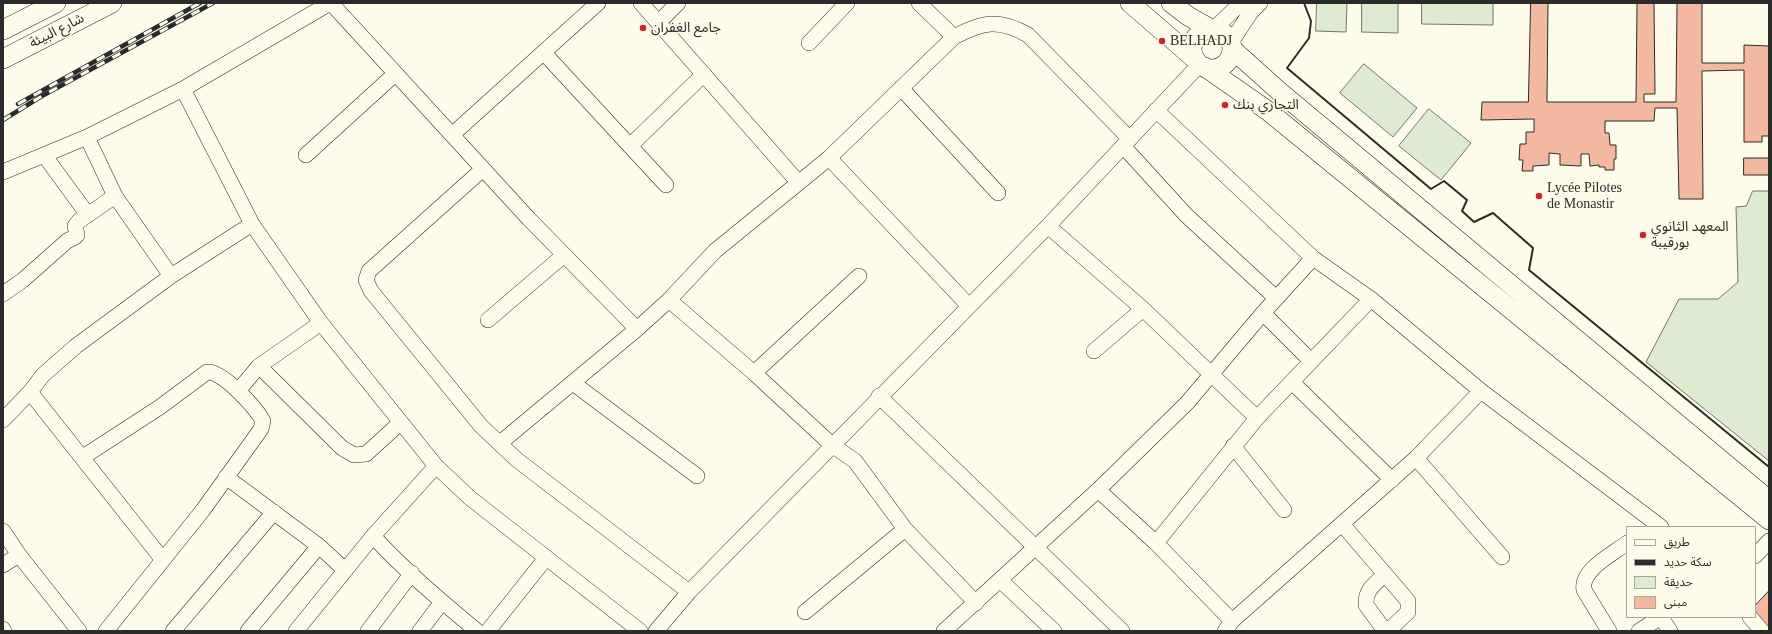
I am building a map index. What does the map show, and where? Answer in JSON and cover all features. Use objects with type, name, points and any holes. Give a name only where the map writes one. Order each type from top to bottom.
[{"type":"main road","name":"شارع البيئة","points":[[3,30],[56,3]]},
{"type":"main road","name":"شارع البيئة","points":[[3,59],[112,3]]},
{"type":"main road","points":[[1130,3],[1200,64],[1274,116],[1769,520]]},
{"type":"main road","points":[[1176,5],[1213,29],[1224,33],[1232,46],[1280,92],[1769,500]]},
{"type":"main road","points":[[1200,64],[1192,48],[1196,37],[1206,30],[1213,29]]},
{"type":"main road","points":[[1200,64],[1217,68],[1223,65],[1228,61],[1232,46]]},
{"type":"street","points":[[3,172],[87,137],[183,89],[330,3],[483,169],[636,329]]},
{"type":"street","points":[[452,134],[598,3]]},
{"type":"street","points":[[641,3],[798,182]]},
{"type":"street","points":[[658,22],[678,3]]},
{"type":"street","points":[[809,43],[847,3]]},
{"type":"street","points":[[919,3],[954,37]]},
{"type":"street","points":[[1213,29],[1241,3]]},
{"type":"street","points":[[1232,46],[1251,12],[1260,3]]},
{"type":"street","points":[[500,443],[636,329],[668,300],[715,251],[829,158],[954,37],[972,27],[988,24],[999,23],[1018,29],[1028,35],[1126,142],[1186,215],[1276,298]]},
{"type":"street","points":[[544,53],[631,145],[666,185]]},
{"type":"street","points":[[656,631],[689,592],[879,396],[1048,226],[1200,64]]},
{"type":"street","points":[[306,155],[395,74]]},
{"type":"street","points":[[631,145],[704,74]]},
{"type":"street","points":[[901,88],[998,193]]},
{"type":"street","points":[[183,89],[252,224],[321,323],[436,466],[470,498],[640,631]]},
{"type":"street","points":[[1156,110],[1313,258],[1371,299],[1481,391],[1654,525]]},
{"type":"street","points":[[87,137],[115,196],[171,276]]},
{"type":"street","points":[[44,155],[88,215]]},
{"type":"street","points":[[829,158],[969,306]]},
{"type":"street","points":[[483,169],[369,270],[366,280],[371,291],[481,426],[516,458],[689,592]]},
{"type":"street","points":[[3,294],[23,280],[67,241],[75,238],[77,235],[75,226],[79,221],[115,196]]},
{"type":"street","points":[[3,420],[43,376],[76,346],[171,276],[252,224]]},
{"type":"street","points":[[1048,226],[1143,309],[1210,375],[1257,418]]},
{"type":"street","points":[[488,320],[564,255]]},
{"type":"street","points":[[944,631],[1001,581],[1098,490],[1187,403],[1276,298],[1313,258]]},
{"type":"street","points":[[754,373],[859,276]]},
{"type":"street","points":[[1156,543],[1257,418],[1371,299]]},
{"type":"street","points":[[668,300],[754,373],[832,445],[855,461],[905,529],[976,603]]},
{"type":"street","points":[[1094,351],[1143,309]]},
{"type":"street","points":[[1263,313],[1311,361]]},
{"type":"street","points":[[238,391],[259,366],[321,323]]},
{"type":"street","points":[[259,366],[342,448],[354,455],[366,454],[400,423]]},
{"type":"street","points":[[83,457],[160,407],[207,372],[212,371],[217,374],[238,391],[259,414],[263,421],[261,429],[203,510],[106,631]]},
{"type":"street","points":[[1292,382],[1392,480]]},
{"type":"street","points":[[573,383],[697,476]]},
{"type":"street","points":[[1098,490],[1156,543],[1228,626],[1416,458],[1481,391]]},
{"type":"street","points":[[30,392],[83,457],[124,512],[163,560]]},
{"type":"street","points":[[879,396],[1122,631]]},
{"type":"street","points":[[1233,446],[1284,510]]},
{"type":"street","points":[[1416,458],[1502,557]]},
{"type":"street","points":[[296,631],[319,605],[373,536],[436,466]]},
{"type":"street","points":[[226,477],[319,546],[345,570]]},
{"type":"street","points":[[173,631],[274,512]]},
{"type":"street","points":[[1342,524],[1384,575],[1408,601],[1408,612],[1387,631],[1366,605],[1368,591],[1384,575]]},
{"type":"street","points":[[805,612],[905,529]]},
{"type":"street","points":[[3,531],[18,555],[79,631]]},
{"type":"street","points":[[373,536],[442,602],[477,631]]},
{"type":"street","points":[[1756,555],[1769,541]]},
{"type":"street","points":[[1609,631],[1584,590],[1582,583],[1589,571],[1626,544]]},
{"type":"street","points":[[248,631],[319,546]]},
{"type":"street","points":[[3,565],[18,555]]},
{"type":"street","points":[[488,631],[546,558]]},
{"type":"street","points":[[368,631],[412,573]]},
{"type":"street","points":[[1001,581],[1054,631]]},
{"type":"street","points":[[420,631],[442,602]]},
{"type":"street","points":[[1639,631],[1659,618]]},
{"type":"street","points":[[1662,618],[1670,631]]},
{"type":"street","points":[[1751,618],[1762,631]]},
{"type":"green space","points":[[1317,3],[1347,3],[1346,32],[1316,31]]},
{"type":"green space","points":[[1362,3],[1398,3],[1398,33],[1362,32]]},
{"type":"green space","points":[[1422,3],[1493,3],[1493,25],[1422,24]]},
{"type":"green space","points":[[1364,64],[1417,108],[1393,137],[1340,93]]},
{"type":"green space","points":[[1429,109],[1471,143],[1441,180],[1399,146]]},
{"type":"green space","points":[[1753,191],[1769,191],[1769,461],[1646,362],[1679,299],[1718,299],[1738,282],[1736,207],[1746,206]]},
{"type":"building","points":[[1531,3],[1548,3],[1547,102],[1636,102],[1637,3],[1654,3],[1655,94],[1644,94],[1644,102],[1676,102],[1677,3],[1702,3],[1702,63],[1744,63],[1744,45],[1769,46],[1769,136],[1762,136],[1762,142],[1744,142],[1744,70],[1702,71],[1703,199],[1679,199],[1677,108],[1655,108],[1654,121],[1605,121],[1605,133],[1609,133],[1610,145],[1616,145],[1614,170],[1605,170],[1605,167],[1599,167],[1599,165],[1590,166],[1589,154],[1581,154],[1581,166],[1560,165],[1560,154],[1549,153],[1549,165],[1533,166],[1533,171],[1522,171],[1523,160],[1519,160],[1520,144],[1526,144],[1526,132],[1534,132],[1534,119],[1481,120],[1482,102],[1528,102]]},
{"type":"building","points":[[1744,158],[1769,158],[1769,175],[1744,175]]},
{"type":"building","points":[[1769,591],[1769,631],[1756,618],[1756,605]]},
{"type":"railway","points":[[18,104],[200,3]]},
{"type":"railway","points":[[3,120],[42,96],[213,3]]},
{"type":"wall","points":[[1304,3],[1311,21],[1309,38],[1287,68],[1431,189],[1444,181],[1467,200],[1462,211],[1474,222],[1493,213],[1533,248],[1529,270],[1769,467]]},
{"type":"place","name":"جامع الغفران","points":[[643,28]]},
{"type":"place","name":"BELHADJ","points":[[1162,41]]},
{"type":"place","name":"التجاري بنك","points":[[1225,105]]},
{"type":"place","name":"Lycée Pilotes de Monastir","points":[[1539,196]]},
{"type":"place","name":"المعهد الثانوي بورقيبة","points":[[1643,235]]}]
